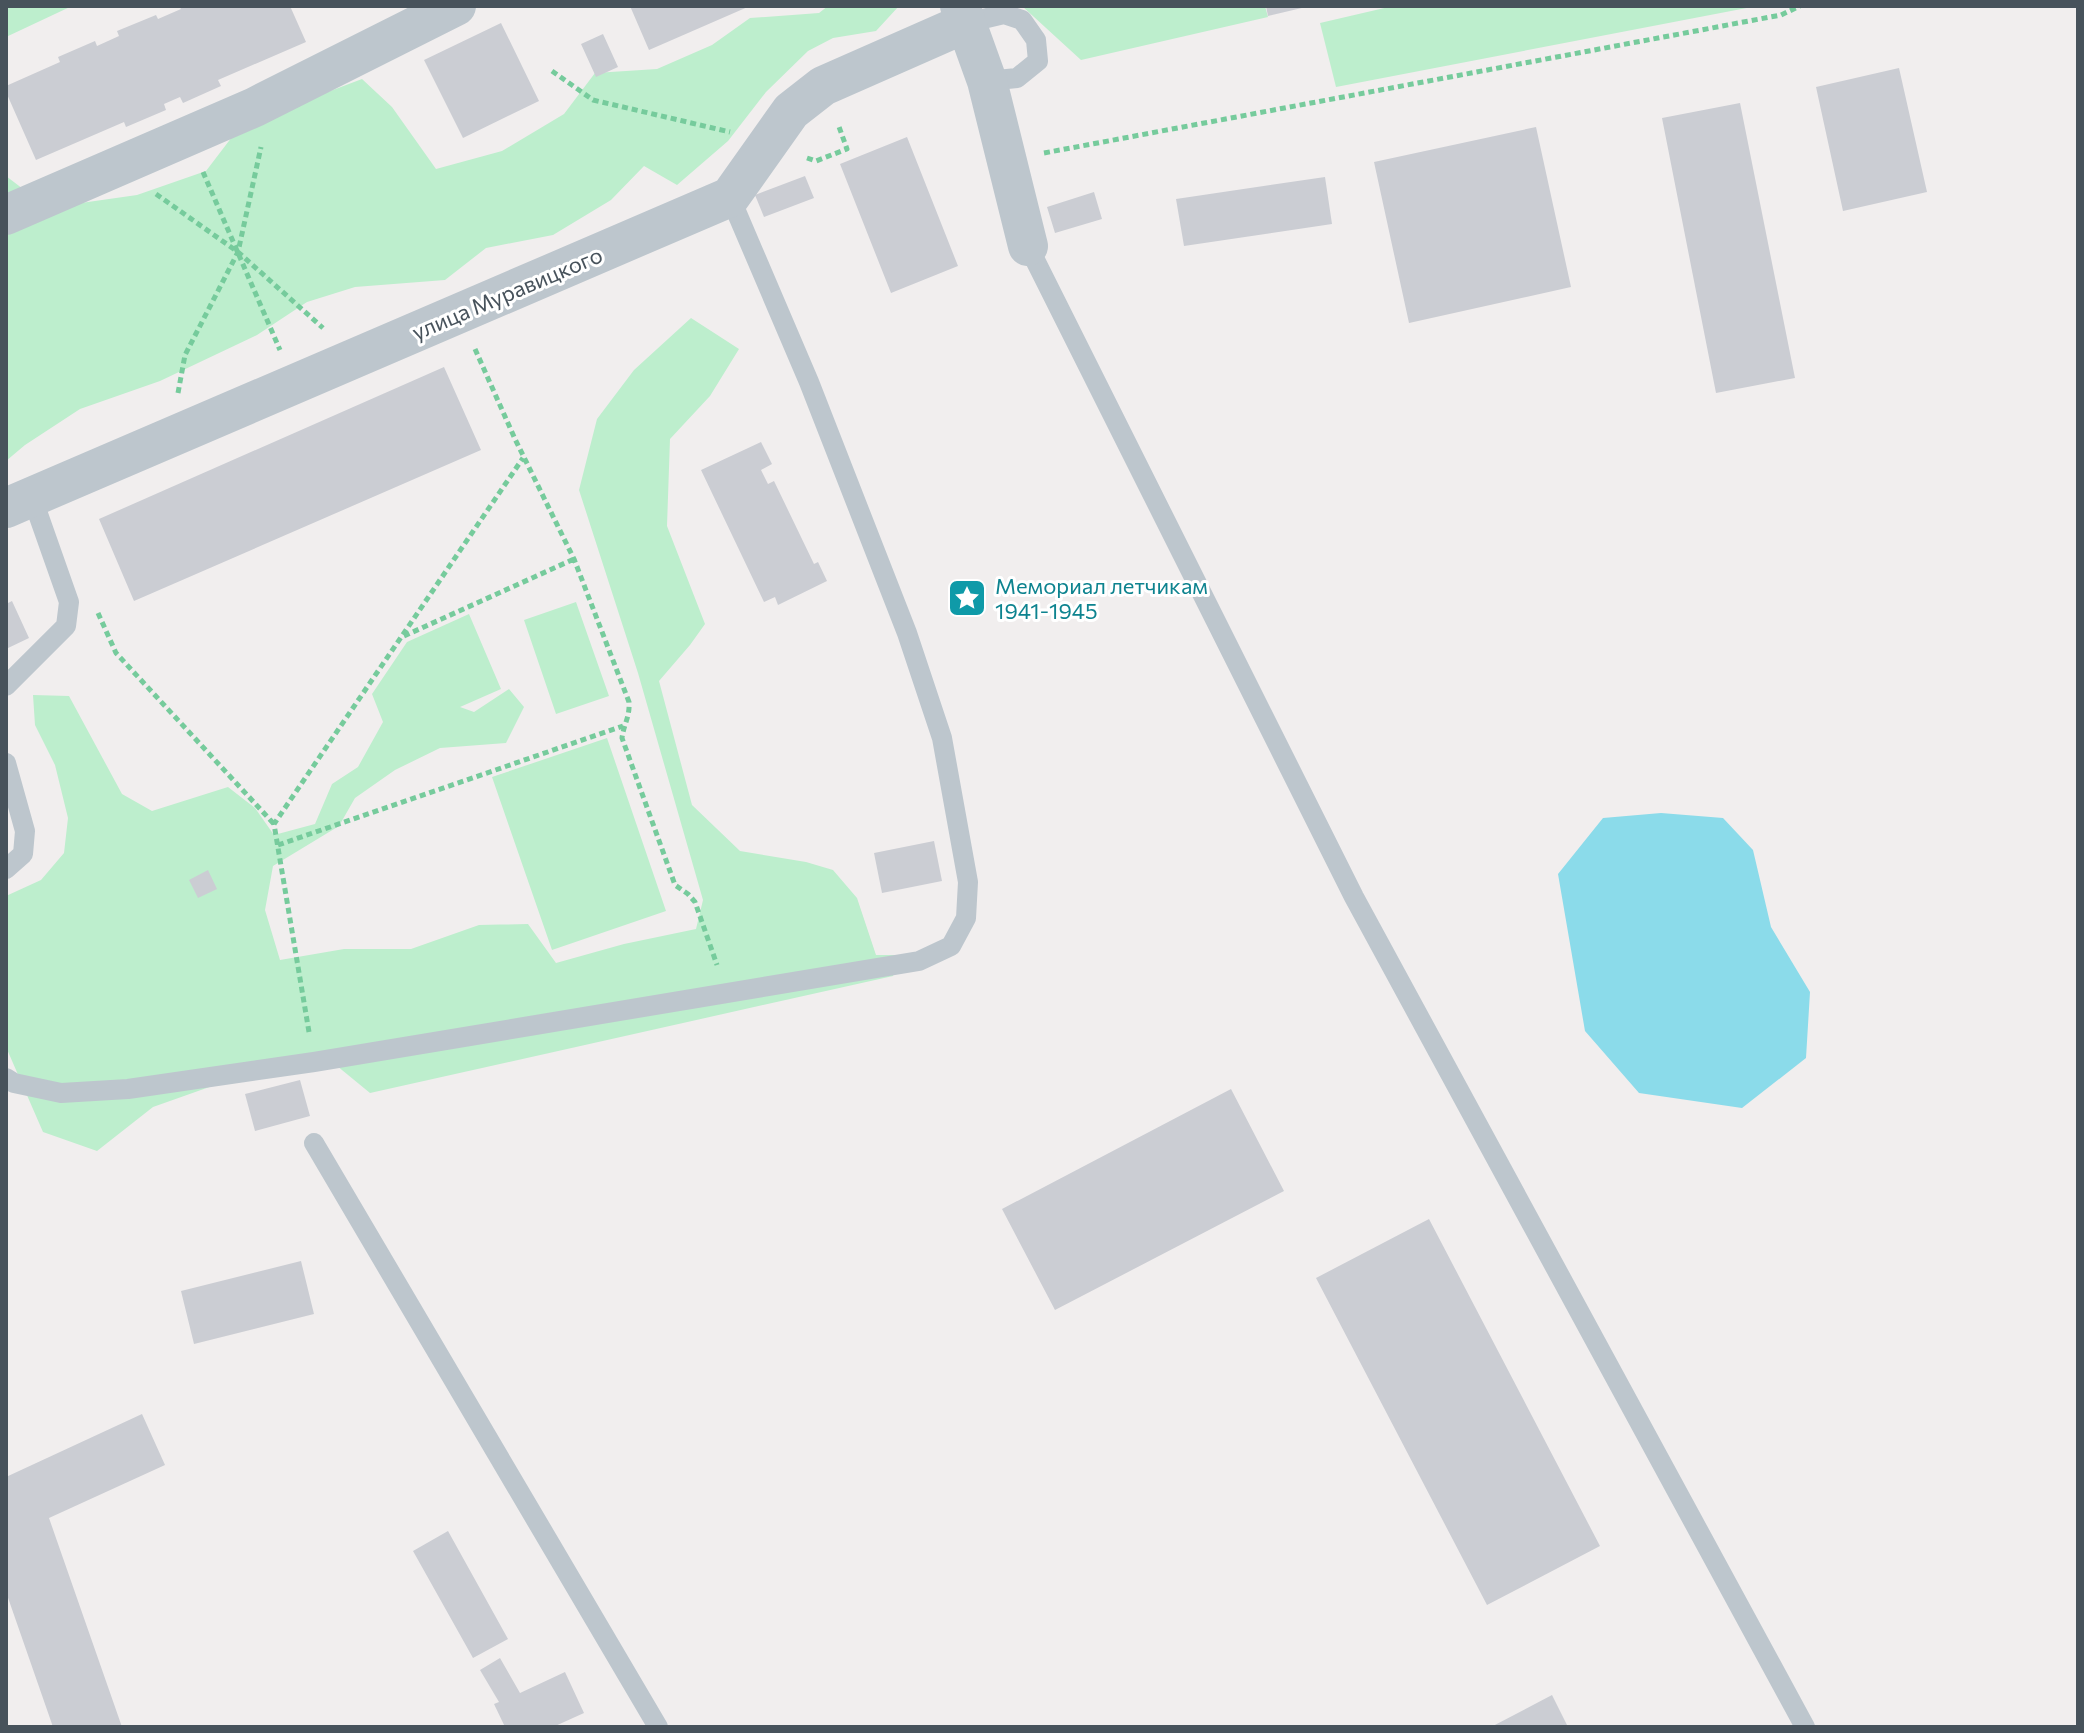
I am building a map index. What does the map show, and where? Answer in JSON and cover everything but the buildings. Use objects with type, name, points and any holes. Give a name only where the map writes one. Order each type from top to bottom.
[{"type":"street","points":[[6,215],[255,107],[456,6]]},
{"type":"street","points":[[730,197],[791,111],[823,86],[963,14],[987,81],[1028,246]]},
{"type":"street","name":"улица Муравицкого","points":[[19,502],[730,197]]},
{"type":"lane","points":[[963,14],[1004,14],[1022,20],[1036,40],[1038,61],[1017,78],[987,81]]},
{"type":"lane","points":[[6,1078],[14,1083],[61,1093],[128,1089],[314,1062],[919,961],[951,946],[966,918],[968,882],[942,738],[907,633],[809,382],[730,197]]},
{"type":"lane","points":[[1028,246],[1354,897],[1805,1727]]},
{"type":"lane","points":[[6,686],[66,626],[69,602],[19,502]]},
{"type":"lane","points":[[6,763],[25,831],[23,854],[6,869]]},
{"type":"lane","points":[[314,1143],[658,1727]]},
{"type":"path","points":[[1008,160],[1781,15],[1800,6]]},
{"type":"path","points":[[552,71],[593,100],[770,141]]},
{"type":"path","points":[[179,434],[177,395],[185,355],[238,252],[262,143],[255,107]]},
{"type":"path","points":[[188,136],[295,384]]},
{"type":"path","points":[[118,167],[238,252],[357,357]]},
{"type":"path","points":[[460,313],[524,457],[574,559],[629,702],[630,714],[623,726],[622,738],[675,885],[695,902],[727,993]]},
{"type":"path","points":[[274,824],[524,457]]},
{"type":"path","points":[[401,638],[574,559]]},
{"type":"path","points":[[98,613],[116,653],[274,824],[314,1062]]},
{"type":"path","points":[[278,845],[623,726]]},
{"type":"green space","points":[[6,6],[72,6],[6,37]]},
{"type":"green space","points":[[828,6],[899,6],[876,31],[833,38],[808,51],[766,92],[728,141],[677,185],[644,166],[611,200],[553,235],[486,248],[445,280],[355,287],[307,302],[257,335],[160,381],[80,409],[6,461],[6,176],[27,192],[81,203],[137,195],[206,171],[235,133],[267,115],[362,79],[392,107],[436,169],[502,151],[564,114],[595,73],[657,69],[712,45],[750,18],[819,13]]},
{"type":"green space","points":[[1022,6],[1265,6],[1268,17],[1081,60]]},
{"type":"green space","points":[[1393,6],[1757,6],[1336,87],[1320,23]]},
{"type":"green space","points":[[691,318],[739,349],[710,396],[670,439],[667,526],[705,624],[659,681],[692,805],[740,851],[806,862],[833,870],[857,898],[876,955],[901,955],[893,976],[370,1093],[331,1061],[232,1079],[153,1107],[97,1151],[43,1132],[6,1047],[6,896],[41,880],[64,853],[68,818],[55,765],[35,725],[33,695],[69,696],[122,794],[152,811],[228,787],[255,808],[274,835],[315,824],[332,784],[358,767],[383,722],[372,694],[407,642],[469,614],[501,689],[460,707],[474,712],[509,689],[524,707],[506,743],[440,748],[395,770],[355,798],[339,826],[273,866],[265,910],[280,960],[344,949],[411,949],[479,925],[528,924],[556,963],[624,944],[696,929],[703,900],[638,673],[579,490],[597,419],[634,370]]},
{"type":"green space","points":[[576,602],[609,696],[556,714],[524,620]]},
{"type":"green space","points":[[607,738],[666,911],[552,950],[492,777]]},
{"type":"water","points":[[1661,813],[1723,818],[1753,850],[1771,927],[1810,992],[1806,1058],[1742,1108],[1639,1093],[1585,1031],[1558,874],[1603,818]]},
{"type":"place","name":"Мемориал летчикам 1941-1945","points":[[967,598]]}]
